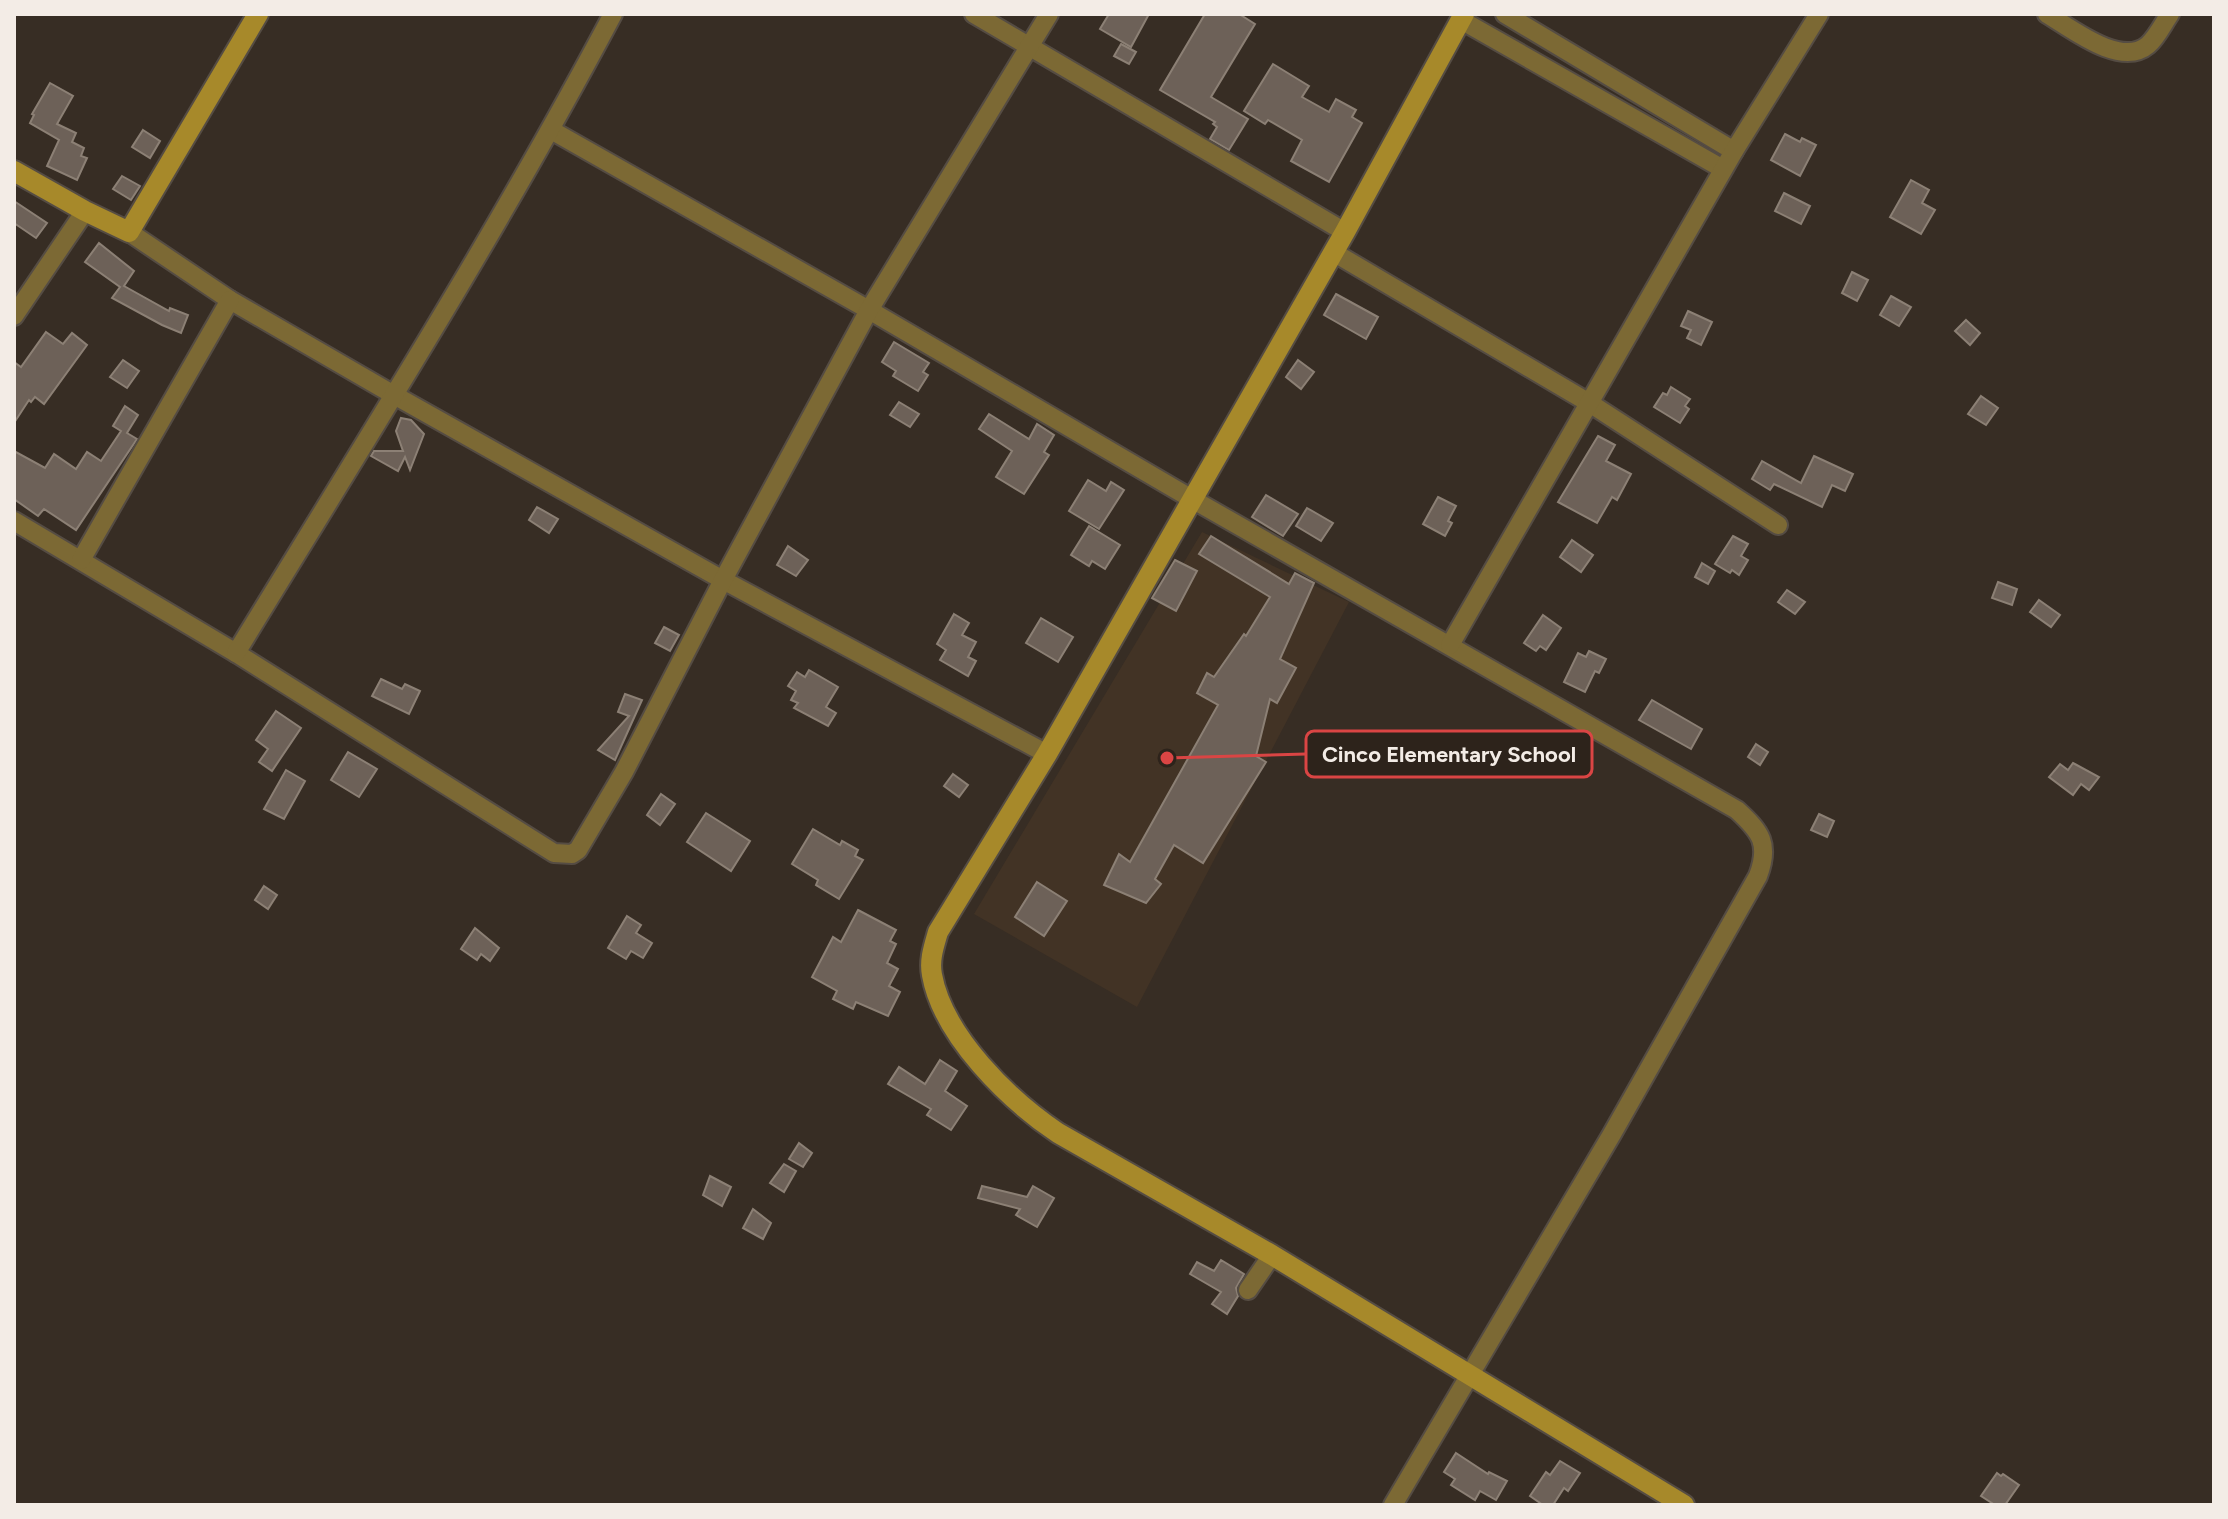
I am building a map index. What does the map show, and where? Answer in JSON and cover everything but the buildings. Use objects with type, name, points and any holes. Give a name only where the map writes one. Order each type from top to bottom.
[{"type":"street","points":[[129,232],[258,14]]},
{"type":"street","points":[[236,653],[551,130],[613,14]]},
{"type":"street","points":[[974,14],[1345,232]]},
{"type":"street","points":[[14,521],[236,653],[554,853],[572,854],[578,850],[624,772],[723,580],[869,310],[1049,14]]},
{"type":"street","points":[[1505,14],[1734,151]]},
{"type":"street","points":[[1450,645],[1591,404],[1723,169],[1819,14]]},
{"type":"street","points":[[2047,14],[2100,45],[2126,54],[2139,51],[2151,43],[2170,14]]},
{"type":"street","points":[[1684,1505],[1272,1255],[1058,1133],[1031,1114],[972,1052],[945,1014],[932,975],[931,953],[938,932],[1047,754],[1345,232],[1458,16],[1723,169]]},
{"type":"street","points":[[551,130],[1737,810],[1754,825],[1764,844],[1764,859],[1758,876],[1612,1134],[1393,1505]]},
{"type":"street","points":[[14,171],[129,232],[230,300],[394,395],[723,580],[1047,754]]},
{"type":"street","points":[[14,316],[85,211]]},
{"type":"street","points":[[1333,252],[1591,404],[1778,525]]},
{"type":"street","points":[[81,560],[230,300]]},
{"type":"street","points":[[1248,1290],[1272,1255]]},
{"type":"shaded area","points":[[1202,532],[1349,602],[1137,1007],[974,914]]},
{"type":"place","name":"Cinco Elementary School","points":[[1167,758]]}]
